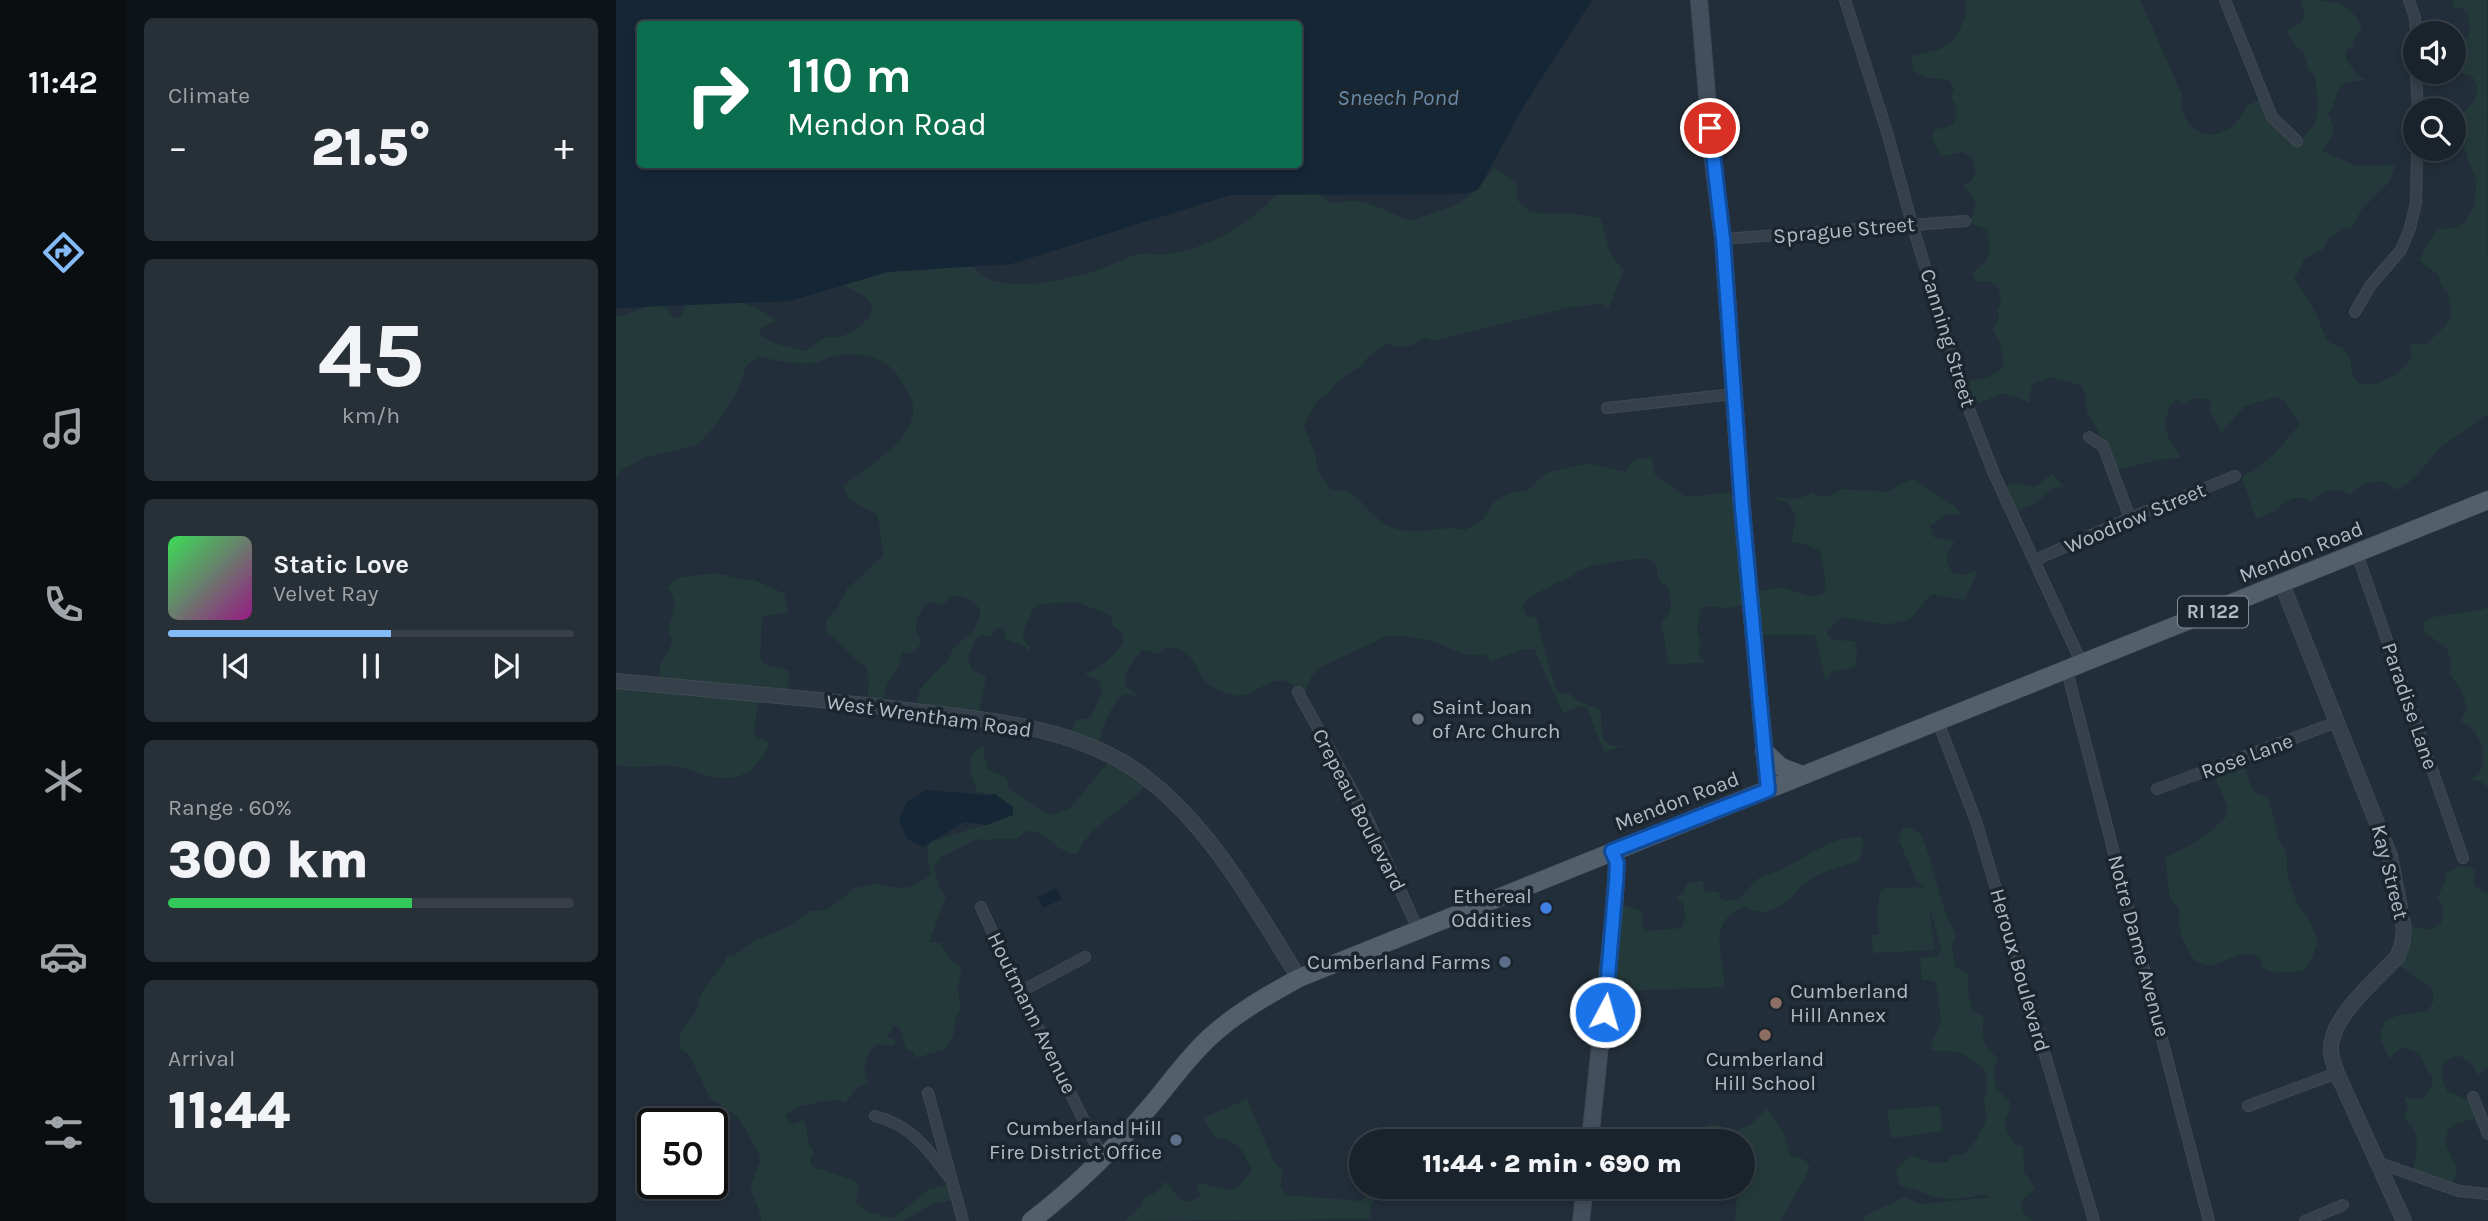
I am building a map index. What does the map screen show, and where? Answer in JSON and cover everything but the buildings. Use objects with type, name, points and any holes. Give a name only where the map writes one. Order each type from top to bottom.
[{"type":"main road","points":[[1699,0],[1712,154],[1723,239],[1733,394],[1768,790]]},
{"type":"main road","name":"Mendon Road","points":[[1031,1221],[1076,1184],[1147,1111],[1179,1069],[1210,1037],[1256,1002],[1299,978],[2488,500]]},
{"type":"main road","points":[[1764,751],[1781,768],[1802,775]]},
{"type":"main road","points":[[1591,1129],[1615,911],[1617,863],[1612,851]]},
{"type":"main road","points":[[1581,1221],[1584,1199]]},
{"type":"street","name":"Canning Street","points":[[1845,0],[1968,407],[1995,476],[2035,560],[2074,667]]},
{"type":"street","points":[[2225,0],[2272,117],[2297,141]]},
{"type":"street","points":[[2409,0],[2415,21]]},
{"type":"street","points":[[2355,312],[2370,286],[2401,250],[2416,203],[2417,161]]},
{"type":"street","name":"Sprague Street","points":[[1723,239],[1965,221]]},
{"type":"street","points":[[1608,408],[1733,394]]},
{"type":"street","points":[[2089,436],[2103,446],[2130,518]]},
{"type":"street","name":"Woodrow Street","points":[[2035,560],[2235,476]]},
{"type":"street","name":"Paradise Lane","points":[[2357,554],[2463,858]]},
{"type":"street","name":"Kay Street","points":[[2282,584],[2390,856],[2404,929],[2397,957],[2341,1017],[2334,1032],[2331,1050],[2337,1073],[2404,1221]]},
{"type":"street","name":"Notre Dame Avenue","points":[[2074,667],[2210,1221]]},
{"type":"street","name":"West Wrentham Road","points":[[616,681],[848,703],[979,719],[1080,742],[1123,762],[1154,784],[1181,810],[1233,876],[1299,978]]},
{"type":"street","name":"Crepeau Boulevard","points":[[1298,692],[1367,818],[1418,929]]},
{"type":"street","name":"Heroux Boulevard","points":[[1938,722],[1976,821],[2094,1221]]},
{"type":"street","name":"Rose Lane","points":[[2157,789],[2337,722]]},
{"type":"street","name":"Houtmann Avenue","points":[[981,907],[1102,1157]]},
{"type":"street","points":[[1020,992],[1085,957]]},
{"type":"street","points":[[2248,1106],[2337,1073]]},
{"type":"street","points":[[928,1093],[963,1221]]},
{"type":"street","points":[[2473,1097],[2488,1134]]},
{"type":"street","points":[[875,1116],[893,1121],[907,1130],[925,1146],[951,1179]]},
{"type":"street","points":[[2379,1163],[2459,1191],[2488,1194]]},
{"type":"street","points":[[2305,1221],[2343,1205]]},
{"type":"green space","points":[[1965,0],[2140,0],[2183,97],[2183,113],[2193,128],[2201,133],[2219,133],[2235,123],[2246,106],[2268,96],[2280,117],[2302,139],[2315,124],[2318,108],[2315,75],[2309,70],[2303,52],[2295,46],[2288,33],[2305,15],[2300,0],[2330,2],[2352,12],[2362,29],[2354,40],[2353,47],[2346,51],[2345,57],[2357,75],[2366,80],[2346,83],[2339,89],[2328,114],[2333,133],[2323,151],[2357,166],[2395,165],[2390,181],[2361,210],[2352,228],[2344,227],[2328,240],[2324,249],[2304,259],[2294,278],[2316,313],[2327,341],[2343,348],[2351,358],[2352,372],[2357,381],[2375,384],[2386,380],[2405,365],[2412,356],[2409,344],[2427,344],[2450,317],[2447,291],[2443,289],[2438,275],[2419,260],[2437,229],[2456,228],[2466,221],[2474,205],[2477,181],[2466,154],[2466,110],[2476,97],[2477,91],[2472,76],[2466,74],[2466,39],[2470,32],[2468,14],[2462,8],[2452,7],[2453,0],[2487,0],[2488,416],[2484,416],[2444,445],[2416,476],[2396,490],[2386,483],[2373,482],[2350,495],[2335,490],[2311,501],[2293,499],[2256,519],[2242,477],[2274,453],[2300,423],[2284,401],[2276,397],[2245,406],[2221,433],[2209,409],[2211,400],[2194,398],[2184,405],[2177,400],[2170,404],[2166,428],[2180,458],[2116,470],[2108,462],[2098,431],[2087,412],[2085,393],[2080,385],[2050,377],[2032,384],[2029,403],[2009,394],[2002,394],[1968,405],[1962,383],[1990,377],[2003,368],[2001,347],[1992,329],[1999,318],[1997,309],[2001,303],[1998,287],[1988,281],[1976,282],[1972,273],[1987,259],[1989,250],[1987,230],[1966,221],[1973,216],[1975,206],[1973,195],[1962,186],[1971,181],[1976,172],[1971,157],[1962,152],[1941,157],[1932,138],[1934,129],[1947,127],[1955,120],[1955,104],[1951,98],[1954,89],[1949,80],[1926,77],[1913,70],[1912,56],[1948,45],[1957,35],[1966,10]]},
{"type":"green space","points":[[1494,167],[1517,183],[1517,200],[1531,212],[1569,213],[1600,218],[1610,252],[1624,270],[1608,309],[1602,304],[1571,307],[1433,341],[1425,338],[1398,347],[1388,343],[1366,359],[1364,364],[1340,379],[1326,396],[1315,403],[1304,426],[1315,453],[1318,471],[1331,490],[1350,493],[1381,521],[1399,530],[1465,530],[1484,518],[1494,502],[1511,492],[1527,491],[1546,473],[1588,463],[1626,472],[1634,459],[1652,457],[1655,475],[1686,497],[1742,491],[1753,592],[1782,587],[1813,597],[1824,593],[1826,585],[1820,551],[1806,544],[1792,543],[1794,513],[1787,502],[1778,501],[1775,497],[1799,498],[1812,492],[1821,497],[1833,495],[1841,489],[1888,492],[1914,479],[1957,508],[1960,515],[1948,514],[1930,526],[1933,537],[1955,542],[1947,558],[1954,574],[1964,575],[1975,571],[1977,574],[1964,600],[1932,594],[1914,615],[1898,623],[1879,624],[1843,617],[1826,631],[1832,640],[1855,641],[1855,666],[1833,672],[1826,683],[1815,635],[1756,635],[1752,604],[1728,608],[1706,606],[1701,609],[1697,632],[1700,637],[1699,655],[1706,663],[1669,664],[1661,622],[1671,607],[1669,588],[1658,579],[1657,565],[1647,558],[1606,563],[1586,568],[1555,583],[1528,598],[1523,607],[1527,616],[1536,617],[1555,688],[1601,711],[1602,738],[1611,746],[1625,745],[1604,752],[1587,708],[1581,706],[1563,713],[1534,649],[1525,649],[1492,661],[1484,654],[1464,654],[1431,641],[1387,636],[1319,668],[1311,677],[1303,700],[1294,686],[1286,681],[1271,683],[1241,696],[1229,694],[1206,683],[1190,657],[1180,650],[1165,648],[1160,654],[1143,650],[1126,675],[1126,686],[1138,696],[1124,694],[1118,699],[1107,719],[1097,749],[1068,739],[1076,720],[1090,718],[1102,693],[1099,680],[1083,674],[1100,666],[1123,643],[1122,633],[1113,625],[1110,615],[1076,602],[1040,604],[1033,609],[1023,632],[1030,652],[1005,639],[1004,630],[1001,628],[996,628],[992,636],[981,635],[976,638],[968,657],[971,669],[986,677],[978,718],[915,711],[920,689],[947,661],[955,646],[972,633],[980,617],[980,609],[967,599],[951,596],[944,604],[929,602],[925,605],[916,625],[920,645],[912,654],[902,652],[899,666],[887,684],[881,707],[867,699],[869,680],[866,667],[825,632],[827,619],[837,609],[847,589],[883,556],[878,515],[851,501],[842,487],[898,442],[912,418],[913,406],[909,393],[885,363],[853,354],[836,355],[808,363],[760,357],[747,365],[737,392],[719,421],[698,445],[646,457],[622,470],[616,479],[616,315],[622,316],[654,304],[664,306],[673,317],[680,318],[690,293],[697,290],[707,291],[763,312],[776,321],[759,329],[760,335],[774,343],[805,351],[826,337],[840,337],[853,332],[870,317],[872,304],[865,296],[843,285],[841,279],[966,257],[980,274],[1004,283],[1035,283],[1067,278],[1100,269],[1133,255],[1183,251],[1215,240],[1245,222],[1283,187],[1314,188],[1328,201],[1363,202],[1410,221],[1449,208],[1467,198]]},
{"type":"green space","points":[[2052,474],[2065,487],[2053,488],[2036,503],[2014,513],[2003,490],[2011,483],[2034,487]]},
{"type":"green space","points":[[717,573],[745,580],[752,579],[785,594],[788,613],[764,616],[762,624],[760,657],[765,664],[789,671],[788,694],[759,697],[754,733],[758,738],[770,743],[760,761],[746,773],[730,778],[709,776],[676,766],[616,765],[616,681],[659,683],[660,665],[673,642],[669,627],[675,606],[667,588],[680,577]]},
{"type":"green space","points":[[2488,606],[2488,788],[2480,781],[2470,780],[2481,769],[2483,753],[2475,733],[2460,721],[2466,706],[2461,690],[2448,673],[2451,665],[2447,648],[2424,632],[2425,621],[2433,617],[2484,609]]},
{"type":"green space","points":[[985,746],[983,756],[987,761],[987,769],[1007,778],[1009,789],[1049,815],[1069,809],[1112,758],[1146,785],[1090,834],[1077,855],[1061,849],[1034,831],[1029,831],[1017,839],[977,839],[941,857],[934,867],[940,889],[946,897],[929,942],[941,943],[947,956],[962,969],[958,989],[962,1009],[956,1017],[950,1043],[946,1049],[915,1058],[914,1053],[906,1049],[900,1028],[892,1025],[887,1036],[895,1040],[894,1046],[877,1044],[867,1058],[865,1073],[869,1084],[859,1086],[845,1103],[837,1099],[808,1104],[785,1117],[792,1124],[805,1120],[809,1146],[815,1153],[810,1161],[813,1168],[855,1181],[859,1189],[856,1202],[871,1214],[879,1213],[884,1217],[894,1218],[927,1190],[954,1183],[957,1199],[932,1204],[903,1221],[761,1221],[750,1187],[760,1162],[758,1151],[738,1117],[710,1098],[690,1056],[680,1048],[681,1031],[696,1012],[702,993],[728,955],[733,956],[756,940],[790,926],[809,911],[827,910],[855,888],[875,884],[909,887],[929,877],[929,842],[997,821],[999,799],[977,791],[970,770],[975,750]]},
{"type":"green space","points":[[2243,763],[2254,790],[2268,796],[2279,841],[2286,851],[2288,878],[2298,906],[2309,919],[2318,941],[2310,963],[2302,971],[2274,973],[2263,968],[2261,960],[2251,954],[2236,956],[2214,965],[2195,961],[2182,937],[2180,910],[2170,898],[2165,857],[2198,840],[2226,817],[2227,806],[2214,775]]},
{"type":"green space","points":[[1908,827],[1921,834],[1925,844],[1948,919],[1956,936],[1952,944],[1955,966],[1968,975],[1968,994],[1973,1011],[1984,1017],[1984,1040],[1998,1058],[1993,1070],[1996,1088],[2010,1102],[2006,1119],[2007,1133],[2015,1144],[2023,1147],[2024,1172],[2035,1187],[2023,1200],[2023,1213],[2034,1221],[1864,1221],[1863,1217],[1904,1197],[1920,1204],[1992,1197],[1983,1195],[1945,1199],[1899,1185],[1896,1169],[1911,1155],[1931,1163],[1947,1162],[1953,1155],[1963,1155],[1977,1139],[1987,1118],[1984,1099],[1987,1089],[1985,1071],[1959,1053],[1931,1050],[1941,1022],[1936,983],[1922,980],[1920,958],[1938,956],[1941,949],[1929,905],[1935,950],[1873,953],[1872,935],[1879,934],[1877,914],[1880,892],[1885,888],[1924,887],[1916,880],[1899,840],[1902,829]]},
{"type":"green space","points":[[1860,836],[1864,842],[1859,861],[1811,879],[1774,909],[1766,912],[1745,907],[1732,913],[1725,921],[1719,940],[1724,987],[1630,991],[1611,989],[1620,904],[1643,911],[1642,924],[1646,931],[1681,928],[1685,919],[1684,904],[1675,899],[1683,893],[1687,883],[1703,881],[1704,891],[1719,892],[1719,898],[1733,900],[1743,895],[1761,877],[1831,843]]},
{"type":"green space","points":[[2461,865],[2472,868],[2475,872],[2473,884],[2488,892],[2488,1067],[2477,1075],[2472,1064],[2460,1056],[2444,1064],[2442,1073],[2447,1091],[2473,1102],[2477,1118],[2456,1124],[2447,1131],[2446,1145],[2457,1169],[2452,1186],[2412,1173],[2417,1143],[2414,1130],[2403,1118],[2408,1110],[2404,1097],[2424,1097],[2432,1086],[2432,1076],[2415,1051],[2401,1048],[2389,1059],[2381,1039],[2381,1030],[2385,1023],[2397,1016],[2428,1011],[2434,1000],[2432,988],[2397,964],[2408,926],[2430,930],[2442,922],[2442,904],[2437,898],[2446,880],[2446,873]]},
{"type":"green space","points":[[1247,1099],[1275,1164],[1282,1169],[1281,1188],[1287,1195],[1362,1201],[1376,1199],[1370,1206],[1371,1219],[1125,1221],[1142,1205],[1143,1197],[1156,1192],[1165,1181],[1182,1201],[1188,1202],[1201,1196],[1196,1186],[1202,1183],[1225,1189],[1236,1188],[1252,1170],[1239,1147],[1215,1137],[1203,1118]]},
{"type":"green space","points":[[1940,1106],[1943,1131],[1891,1138],[1887,1110]]},
{"type":"green space","points":[[1766,1108],[1783,1131],[1790,1155],[1809,1164],[1810,1168],[1781,1221],[1735,1221],[1737,1199],[1755,1199],[1755,1129],[1740,1129],[1755,1121]]},
{"type":"green space","points":[[1706,1125],[1728,1129],[1706,1129]]},
{"type":"water","name":"Sneech Pond","points":[[616,0],[1592,0],[1525,104],[1478,190],[1463,194],[1230,195],[1011,264],[888,272],[790,301],[616,308]]},
{"type":"water","points":[[926,790],[995,794],[1013,807],[1013,815],[987,825],[964,822],[923,847],[907,839],[899,821],[906,803]]},
{"type":"water","points":[[1056,888],[1062,899],[1043,908],[1038,897]]},
{"type":"place","name":"Saint Joan of Arc Church","points":[[1418,719]]},
{"type":"place","name":"Ethereal Oddities","points":[[1546,908]]},
{"type":"place","name":"Cumberland Farms","points":[[1505,962]]},
{"type":"place","name":"Cumberland Hill Annex","points":[[1776,1003]]},
{"type":"place","name":"Cumberland Hill School","points":[[1765,1035]]},
{"type":"place","name":"Cumberland Hill Fire District Office","points":[[1176,1140]]},
{"type":"route","points":[[1605,1012],[1617,863],[1612,851],[1768,790],[1742,508],[1723,239],[1710,128]]}]
